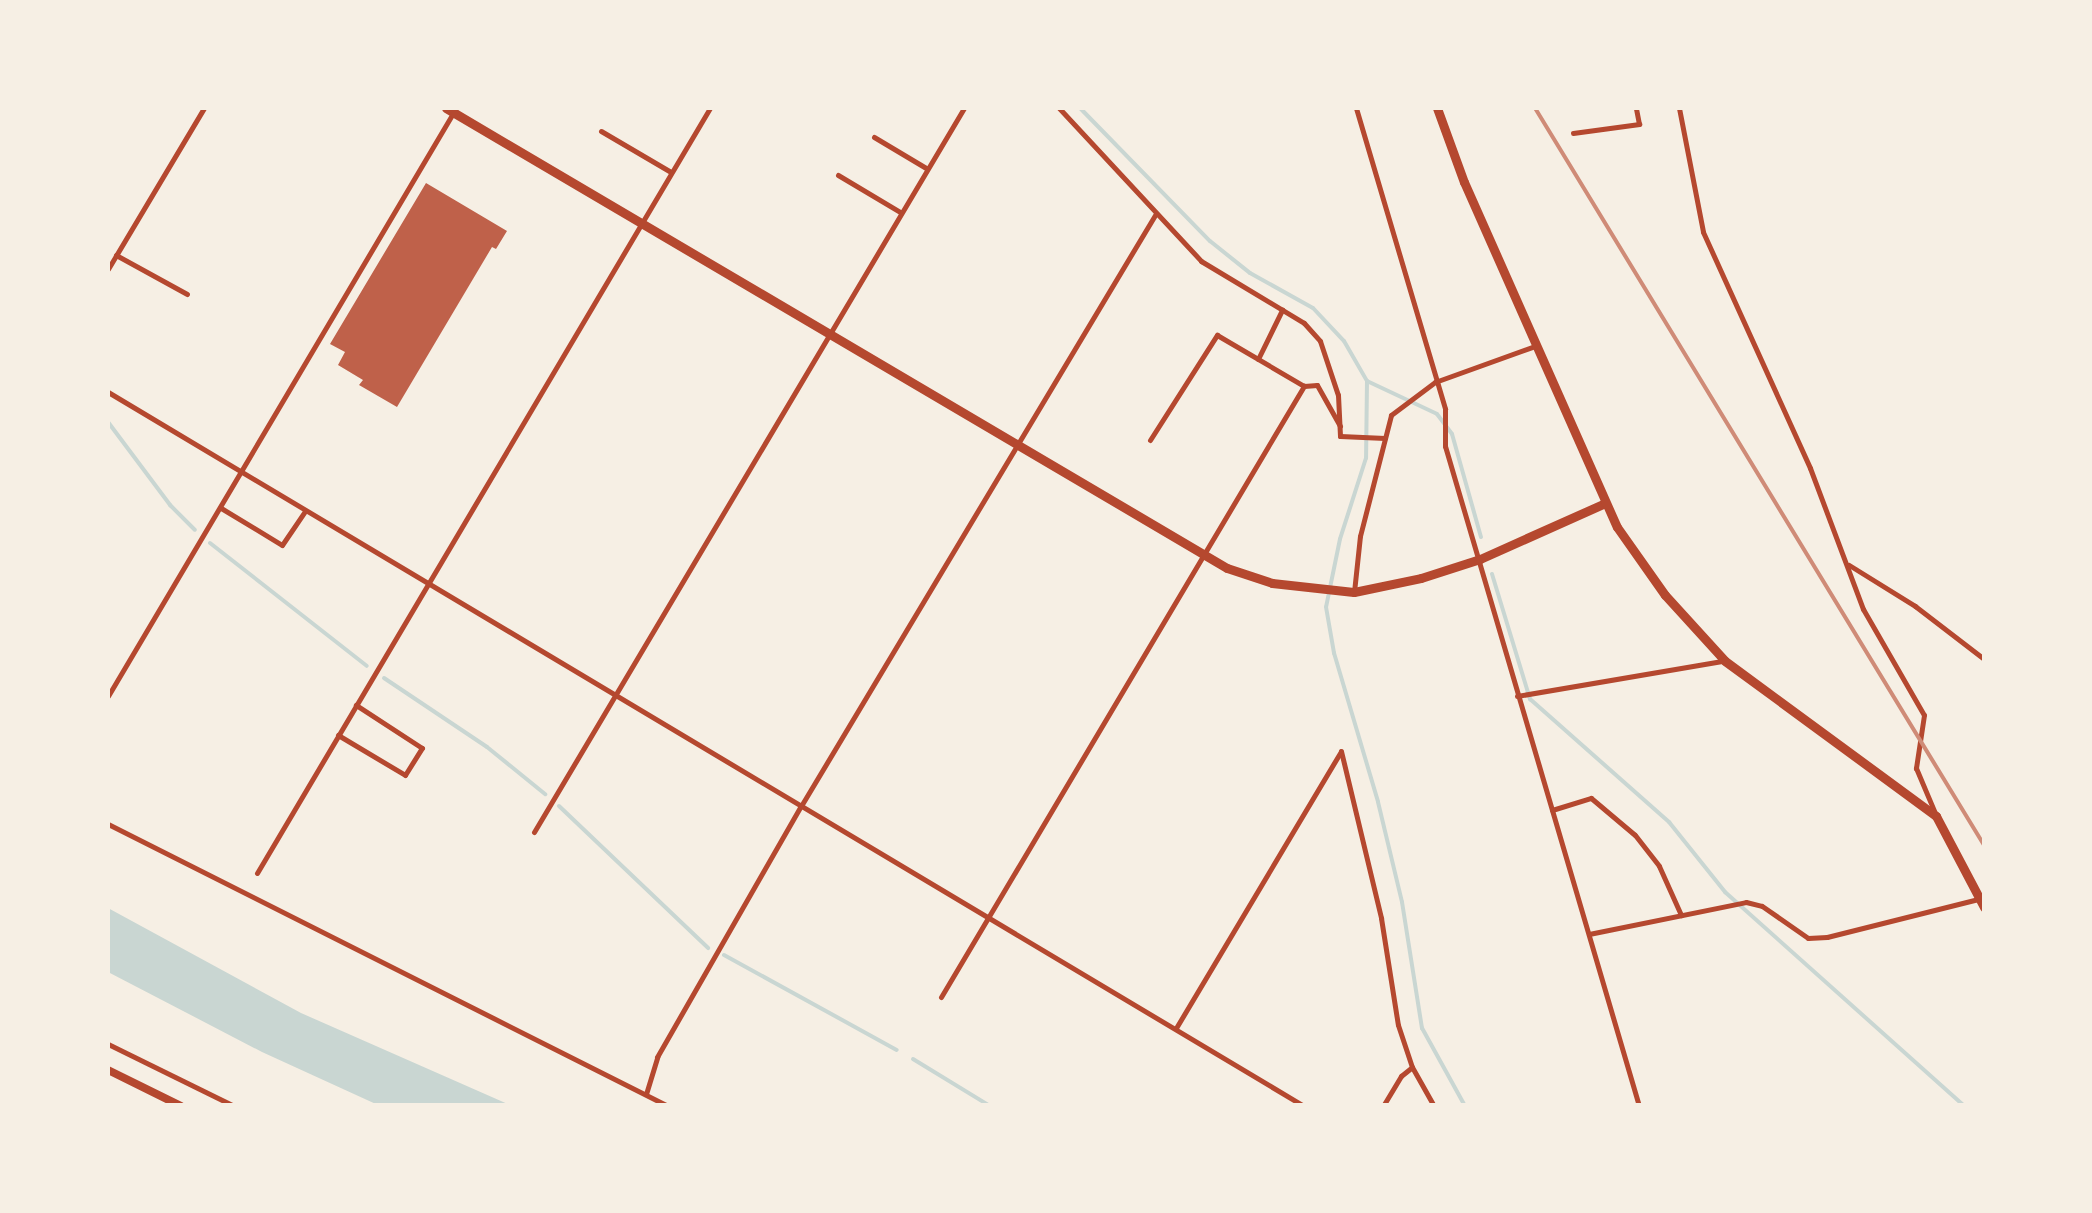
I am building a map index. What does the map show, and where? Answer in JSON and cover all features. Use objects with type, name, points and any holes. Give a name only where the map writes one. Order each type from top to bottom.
[{"type":"main road","points":[[1437,108],[1605,503],[1665,595],[1726,661],[1936,816],[1983,902]]},
{"type":"main road","points":[[452,109],[1204,556],[1272,583],[1351,592],[1421,578],[1480,559],[1605,503]]},
{"type":"main road","points":[[108,1070],[182,1106]]},
{"type":"street","points":[[108,269],[204,108]]},
{"type":"street","points":[[257,873],[709,108]]},
{"type":"street","points":[[534,832],[964,108]]},
{"type":"street","points":[[1059,108],[1201,261],[1304,322],[1320,342],[1338,395],[1340,436],[1383,438]]},
{"type":"street","points":[[1356,108],[1445,418],[1445,436],[1639,1106]]},
{"type":"street","points":[[1573,132],[1639,124],[1636,108]]},
{"type":"street","points":[[1680,108],[1697,216],[1849,565],[1862,609],[1924,715],[1916,768],[1936,816]]},
{"type":"street","points":[[108,696],[452,109]]},
{"type":"street","points":[[601,130],[671,172]]},
{"type":"street","points":[[874,137],[926,168]]},
{"type":"street","points":[[838,176],[900,212]]},
{"type":"street","points":[[646,1094],[656,1057],[801,806],[1155,215]]},
{"type":"street","points":[[116,255],[187,294]]},
{"type":"street","points":[[1258,358],[1282,310]]},
{"type":"street","points":[[1150,440],[1217,335],[1304,386],[1317,386],[1341,427]]},
{"type":"street","points":[[1351,592],[1360,536],[1391,415],[1415,393],[1435,382],[1535,346]]},
{"type":"street","points":[[941,997],[1304,386]]},
{"type":"street","points":[[108,392],[1304,1106]]},
{"type":"street","points":[[220,508],[282,545],[304,511]]},
{"type":"street","points":[[1849,565],[1915,606],[1984,659]]},
{"type":"street","points":[[1519,696],[1726,661]]},
{"type":"street","points":[[338,735],[405,775],[422,748],[356,705]]},
{"type":"street","points":[[1176,1028],[1341,751],[1381,918],[1398,1025],[1412,1067],[1434,1106]]},
{"type":"street","points":[[1552,810],[1591,798],[1647,850],[1681,916]]},
{"type":"street","points":[[108,824],[668,1106]]},
{"type":"street","points":[[1589,934],[1746,902],[1762,906],[1808,938],[1983,902]]},
{"type":"street","points":[[108,1044],[234,1106]]},
{"type":"street","points":[[1383,1106],[1412,1067]]},
{"type":"shaded area","points":[[108,908],[301,1013],[510,1105],[378,1105],[262,1052],[108,972]]},
{"type":"building","points":[[426,183],[507,231],[496,249],[492,247],[397,407],[359,385],[363,380],[338,365],[345,352],[330,344]]},
{"type":"waterway","points":[[1080,108],[1210,241],[1250,273],[1313,308],[1344,341],[1367,381],[1366,458],[1340,539],[1326,607],[1334,653],[1378,802],[1402,902],[1422,1028],[1465,1106]]},
{"type":"waterway","points":[[1367,381],[1437,414],[1452,434],[1481,537]]},
{"type":"waterway","points":[[108,422],[170,505],[195,530]]},
{"type":"waterway","points":[[210,543],[367,666]]},
{"type":"waterway","points":[[1492,574],[1530,699],[1669,822],[1725,892],[1964,1106]]},
{"type":"waterway","points":[[384,678],[487,747],[545,794]]},
{"type":"waterway","points":[[559,806],[708,948]]},
{"type":"waterway","points":[[724,955],[897,1050]]},
{"type":"waterway","points":[[913,1059],[990,1106]]},
{"type":"railway","points":[[1535,108],[1984,845]]}]
